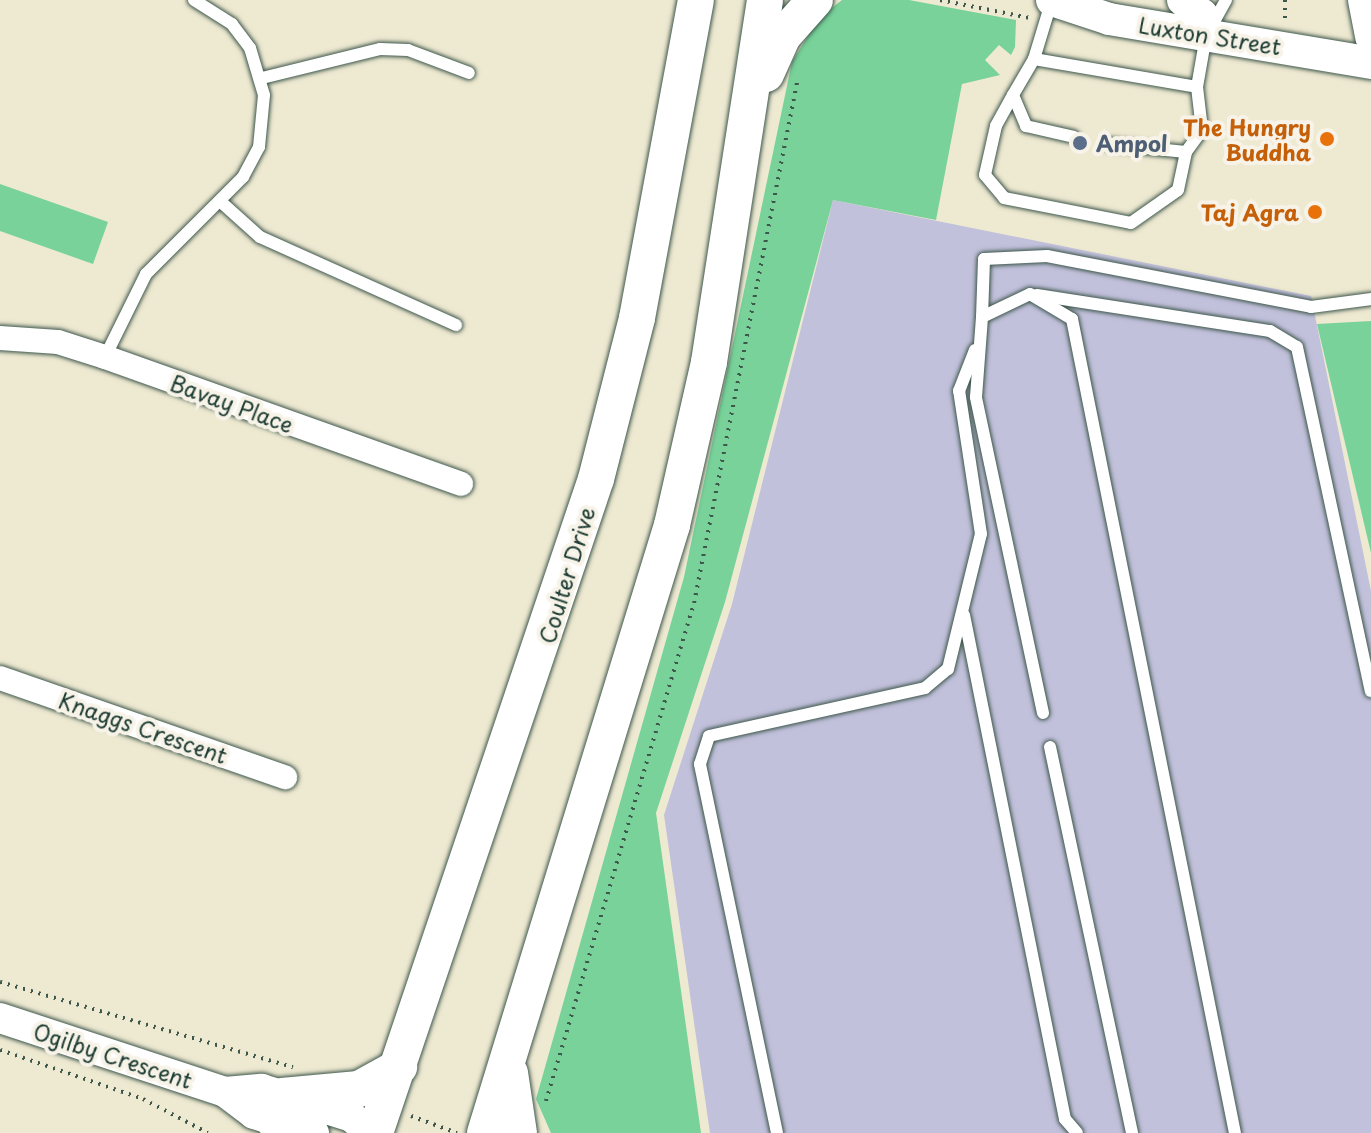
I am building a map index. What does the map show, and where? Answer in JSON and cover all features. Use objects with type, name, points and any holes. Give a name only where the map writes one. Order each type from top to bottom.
[{"type":"main road","points":[[671,149],[680,0]]},
{"type":"main road","name":"Coulter Drive","points":[[375,1133],[596,479],[671,149],[696,0]]},
{"type":"main road","points":[[485,1133],[672,525],[752,106],[765,0]]},
{"type":"main road","points":[[752,106],[783,36],[815,0]]},
{"type":"main road","name":"Luxton Street","points":[[1052,0],[1206,36],[1371,63]]},
{"type":"main road","points":[[1183,0],[1202,15],[1206,36]]},
{"type":"main road","points":[[1364,0],[1371,37]]},
{"type":"main road","points":[[509,1059],[519,1133]]},
{"type":"main road","points":[[280,1116],[359,1089],[399,1067]]},
{"type":"street","name":"Bavay Place","points":[[0,338],[58,342],[461,484]]},
{"type":"street","name":"Knaggs Crescent","points":[[0,678],[285,777]]},
{"type":"street","name":"Ogilby Crescent","points":[[0,1018],[225,1092],[314,1133]]},
{"type":"street","name":"Ogilby Crescent","points":[[280,1116],[352,1117],[369,1133]]},
{"type":"lane","points":[[105,357],[146,274],[221,202],[259,147],[262,78],[232,24],[194,0]]},
{"type":"lane","points":[[1052,0],[1034,59],[996,126],[985,175],[1004,198],[1131,223],[1178,190],[1186,152],[1202,130],[1197,87],[1206,36],[1226,0]]},
{"type":"lane","points":[[262,78],[380,49],[408,50],[469,73]]},
{"type":"lane","points":[[1034,59],[1197,87]]},
{"type":"lane","points":[[1013,95],[1026,126],[1074,137]]},
{"type":"lane","points":[[1108,144],[1186,152]]},
{"type":"lane","points":[[221,202],[260,237],[456,325]]},
{"type":"lane","points":[[1043,713],[976,397],[984,259],[1047,256],[1311,307],[1371,299]]},
{"type":"lane","points":[[982,317],[1030,294],[1270,331],[1297,347],[1371,691]]},
{"type":"lane","points":[[1030,294],[1072,319],[1235,1133]]},
{"type":"lane","points":[[777,1133],[700,764],[709,736],[925,688],[948,669],[981,534],[959,391],[978,341]]},
{"type":"lane","points":[[964,611],[1065,1119],[1077,1133]]},
{"type":"lane","points":[[1050,747],[1132,1133]]},
{"type":"path","points":[[0,982],[191,1039]]},
{"type":"path","points":[[0,1050],[143,1099],[208,1133]]},
{"type":"path","points":[[421,1117],[457,1133]]},
{"type":"shaded area","points":[[833,200],[1311,296],[1371,591],[1371,1133],[710,1133],[664,815],[732,604]]},
{"type":"green space","points":[[842,0],[909,0],[1016,20],[1015,47],[1011,55],[999,45],[985,60],[1000,75],[962,84],[936,220],[833,200],[725,602],[656,813],[701,1133],[551,1133],[536,1099],[684,577],[792,62],[819,18]]},
{"type":"green space","points":[[0,184],[108,222],[93,264],[0,231]]},
{"type":"green space","points":[[1371,321],[1371,553],[1317,324]]},
{"type":"place","name":"The Hungry Buddha","points":[[1327,139]]},
{"type":"place","name":"Ampol","points":[[1080,143]]},
{"type":"place","name":"Taj Agra","points":[[1315,212]]}]
